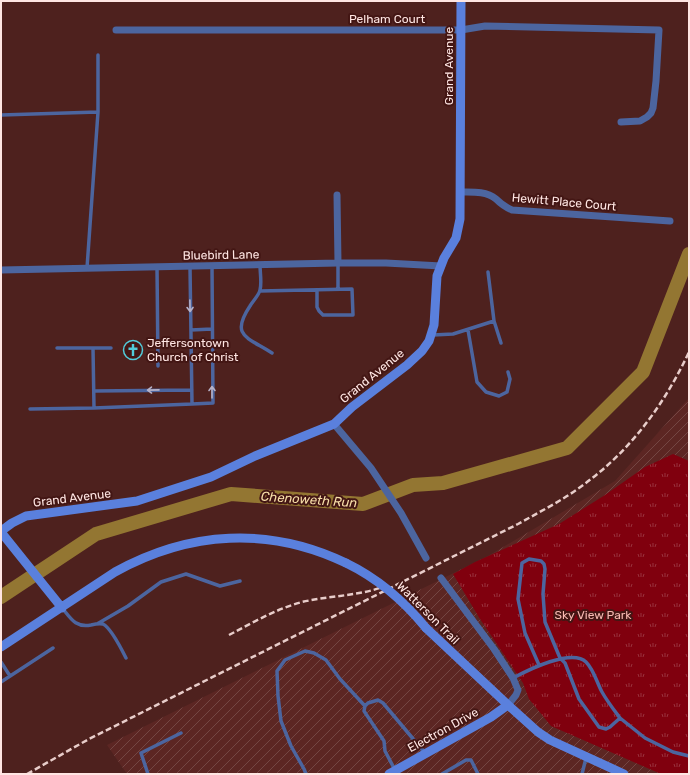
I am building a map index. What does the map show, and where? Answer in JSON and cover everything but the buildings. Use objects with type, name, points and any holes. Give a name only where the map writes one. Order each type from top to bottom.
[{"type":"street","name":"Grand Avenue","points":[[1,532],[12,523],[26,516],[137,501],[211,477],[291,440],[334,424],[352,407],[407,365],[422,351],[429,342],[434,325],[437,276],[444,258],[456,238],[459,229],[461,210],[461,1]]},
{"type":"street","name":"Pelham Court","points":[[116,30],[461,30],[485,26],[659,30],[656,81],[651,113],[640,121],[621,122]]},
{"type":"street","name":"Hewitt Place Court","points":[[461,192],[479,192],[491,196],[505,208],[512,210],[670,221]]},
{"type":"street","points":[[337,194],[338,264]]},
{"type":"street","name":"Bluebird Lane","points":[[1,270],[386,263],[441,266]]},
{"type":"street","points":[[334,424],[352,445],[395,503],[426,558]]},
{"type":"street","points":[[1,532],[62,608]]},
{"type":"street","name":"Watterson Trail","points":[[1,647],[131,563],[170,548],[211,539],[231,538],[273,540],[313,549],[346,563],[370,576],[402,602],[426,628],[538,732],[550,740],[624,774]]},
{"type":"street","points":[[441,578],[494,649],[513,678],[518,690],[508,705]]},
{"type":"street","name":"Electron Drive","points":[[394,773],[425,753],[491,717],[508,705]]},
{"type":"lane","points":[[86,268],[98,112],[98,55]]},
{"type":"lane","points":[[1,115],[98,112]]},
{"type":"lane","points":[[338,264],[338,289]]},
{"type":"lane","points":[[260,265],[260,291],[242,318],[240,324],[241,331],[246,336],[272,353]]},
{"type":"lane","points":[[190,266],[192,404]]},
{"type":"lane","points":[[30,409],[212,403],[212,266]]},
{"type":"lane","points":[[157,267],[158,366]]},
{"type":"lane","points":[[488,272],[494,321],[501,343]]},
{"type":"lane","points":[[260,291],[352,289],[353,315],[323,315],[319,311],[318,307],[317,290]]},
{"type":"lane","points":[[432,335],[453,334],[494,321]]},
{"type":"lane","points":[[191,330],[212,329]]},
{"type":"lane","points":[[468,330],[478,382],[486,392],[499,396],[507,392],[510,380],[508,372]]},
{"type":"lane","points":[[57,348],[111,348]]},
{"type":"lane","points":[[93,348],[94,408]]},
{"type":"lane","points":[[94,391],[192,390]]},
{"type":"lane","points":[[539,665],[525,633],[518,599],[522,563],[529,559],[541,561],[544,564],[543,594],[545,622],[560,658],[565,663],[579,699],[599,726],[606,729],[610,728],[620,718]]},
{"type":"lane","points":[[97,624],[128,606],[161,582],[186,574],[220,586],[240,580]]},
{"type":"lane","points":[[62,608],[74,622],[81,626],[103,624],[109,629],[126,658]]},
{"type":"lane","points":[[1,682],[53,648]]},
{"type":"lane","points":[[306,774],[291,746],[281,721],[277,671],[285,660],[305,651],[314,653],[326,660],[340,679],[365,706]]},
{"type":"lane","points":[[513,678],[539,665],[560,658],[575,658],[585,661],[590,667],[603,694],[620,718],[645,738],[673,752],[689,756]]},
{"type":"lane","points":[[1,662],[10,676]]},
{"type":"lane","points":[[394,773],[385,751],[384,741],[364,711],[365,706],[368,703],[378,700],[384,704],[425,753]]},
{"type":"lane","points":[[148,774],[140,753],[181,733]]},
{"type":"lane","points":[[582,774],[586,757]]},
{"type":"lane","points":[[442,774],[466,760],[470,760],[478,774]]},
{"type":"shaded area","points":[[689,398],[689,774],[127,774],[107,745],[488,556],[615,481]]},
{"type":"green space","name":"Sky View Park","points":[[673,454],[689,461],[689,774],[661,774],[551,726],[529,699],[523,683],[480,619],[453,574],[475,562],[559,524],[605,495],[645,467]]},
{"type":"waterway","name":"Chenoweth Run","points":[[1,597],[96,534],[231,494],[363,504],[413,485],[443,483],[567,448],[643,372],[689,254]]},
{"type":"railway","points":[[27,774],[89,739],[518,524],[583,486],[607,466],[648,422],[670,388],[689,352]]},
{"type":"railway","points":[[229,635],[264,617],[292,605],[312,600],[361,593],[380,588]]},
{"type":"place","name":"Jeffersontown Church of Christ","points":[[133,350]]}]
